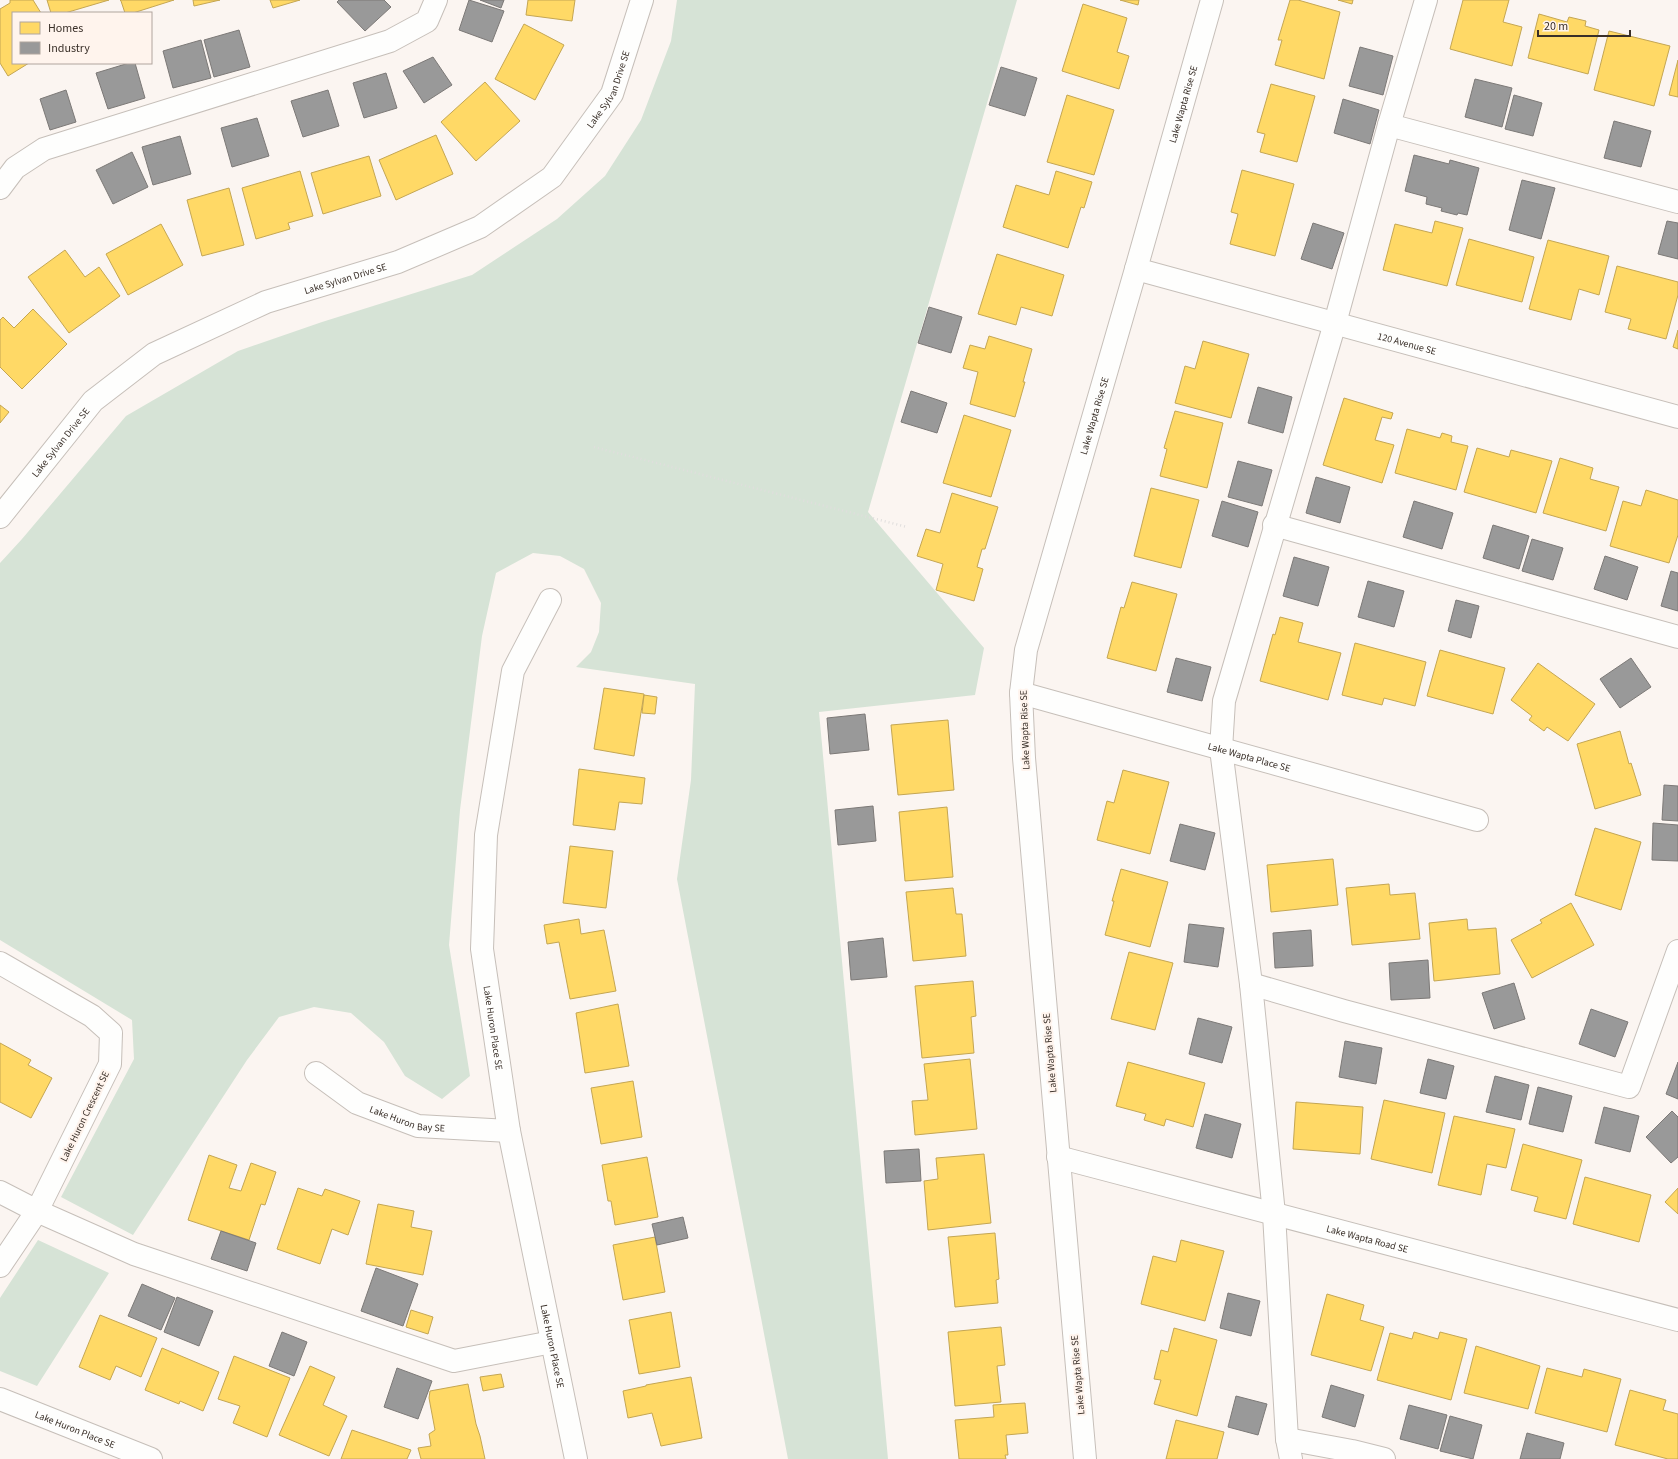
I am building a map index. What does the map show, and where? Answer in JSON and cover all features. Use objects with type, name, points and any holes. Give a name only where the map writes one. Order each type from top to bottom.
[{"type":"street","points":[[0,188],[15,168],[44,148],[390,41],[427,21],[436,0]]},
{"type":"street","name":"Lake Sylvan Drive SE","points":[[0,517],[93,401],[154,354],[266,302],[398,262],[480,227],[552,177],[612,94],[642,0]]},
{"type":"street","name":"Lake Wapta Rise SE","points":[[1085,1459],[1024,758],[1021,693],[1026,650],[1212,0]]},
{"type":"street","points":[[1384,1459],[1352,1451],[1289,1449],[1274,1214],[1251,984],[1221,749],[1224,701],[1274,526],[1335,323],[1389,126],[1426,0]]},
{"type":"street","points":[[1389,126],[1678,202]]},
{"type":"street","name":"120 Avenue SE","points":[[1136,269],[1678,417]]},
{"type":"street","points":[[1274,526],[1678,637]]},
{"type":"street","name":"Lake Huron Place SE","points":[[550,600],[513,671],[486,835],[482,949],[510,1131],[576,1459]]},
{"type":"street","name":"Lake Wapta Place SE","points":[[1021,693],[1478,820]]},
{"type":"street","points":[[1251,984],[1344,1011],[1629,1087],[1678,951]]},
{"type":"street","name":"Lake Huron Crescent SE","points":[[0,963],[92,1016],[111,1033],[110,1064],[38,1211],[0,1266]]},
{"type":"street","name":"Lake Huron Bay SE","points":[[316,1073],[357,1104],[418,1126],[510,1131]]},
{"type":"street","name":"Lake Wapta Road SE","points":[[1058,1157],[1678,1320]]},
{"type":"street","points":[[0,1192],[38,1211],[134,1254],[454,1361],[552,1342]]},
{"type":"street","name":"Lake Huron Place SE","points":[[0,1399],[150,1459]]},
{"type":"path","points":[[594,447],[907,527]]},
{"type":"green space","points":[[677,0],[1017,0],[868,512],[984,648],[975,695],[819,712],[888,1459],[788,1459],[677,879],[691,780],[695,684],[576,667],[591,652],[599,632],[601,603],[584,569],[560,556],[533,553],[496,573],[482,636],[460,810],[449,945],[470,1076],[442,1099],[405,1076],[384,1042],[351,1013],[314,1007],[279,1017],[247,1060],[133,1235],[61,1197],[134,1059],[132,1020],[0,940],[0,563],[126,416],[238,351],[322,322],[472,275],[557,219],[605,176],[641,120],[671,41]]},
{"type":"green space","points":[[38,1240],[109,1273],[37,1386],[0,1371],[0,1298]]},
{"type":"building: Homes","points":[[10,0],[33,0],[40,12],[12,12],[12,64],[27,64],[8,76],[0,63],[0,9],[10,3]]},
{"type":"building: Homes","points":[[47,0],[109,0],[68,12],[51,12]]},
{"type":"building: Homes","points":[[120,0],[174,0],[136,12],[125,12]]},
{"type":"building: Homes","points":[[193,0],[220,0],[194,6]]},
{"type":"building: Homes","points":[[270,0],[300,0],[273,8]]},
{"type":"building: Homes","points":[[528,0],[575,0],[572,21],[526,15]]},
{"type":"building: Homes","points":[[1120,0],[1139,0],[1138,5]]},
{"type":"building: Homes","points":[[1290,0],[1298,0],[1340,12],[1324,79],[1275,65],[1282,40],[1278,40]]},
{"type":"building: Homes","points":[[1338,0],[1353,0],[1352,4]]},
{"type":"building: Homes","points":[[1463,0],[1509,0],[1503,22],[1522,27],[1512,66],[1450,49]]},
{"type":"building: Homes","points":[[1083,4],[1127,18],[1117,52],[1129,56],[1119,89],[1062,71]]},
{"type":"building: Homes","points":[[1539,14],[1567,22],[1569,17],[1586,21],[1585,26],[1599,30],[1588,74],[1528,58]]},
{"type":"building: Homes","points":[[524,24],[564,45],[535,100],[495,79]]},
{"type":"building: Homes","points":[[1609,31],[1670,46],[1654,106],[1594,90]]},
{"type":"building: Homes","points":[[1678,60],[1678,97],[1669,95]]},
{"type":"building: Homes","points":[[485,82],[520,121],[476,161],[441,122]]},
{"type":"building: Homes","points":[[1271,84],[1315,96],[1297,162],[1260,152],[1265,134],[1257,132]]},
{"type":"building: Homes","points":[[1067,95],[1114,110],[1094,175],[1047,162]]},
{"type":"building: Homes","points":[[436,135],[453,174],[396,200],[379,160]]},
{"type":"building: Homes","points":[[369,156],[381,196],[323,214],[311,173]]},
{"type":"building: Homes","points":[[1242,170],[1294,184],[1275,256],[1230,244],[1238,214],[1231,212]]},
{"type":"building: Homes","points":[[300,171],[313,216],[288,223],[290,229],[256,239],[242,188]]},
{"type":"building: Homes","points":[[1056,171],[1092,182],[1084,208],[1081,207],[1068,248],[1003,227],[1016,185],[1049,195]]},
{"type":"building: Homes","points":[[229,188],[244,245],[202,256],[187,200]]},
{"type":"building: Homes","points":[[1435,221],[1463,228],[1447,286],[1383,270],[1395,224],[1432,233]]},
{"type":"building: Homes","points":[[161,224],[183,265],[128,295],[106,254]]},
{"type":"building: Homes","points":[[1469,239],[1534,257],[1522,302],[1456,285]]},
{"type":"building: Homes","points":[[1548,240],[1609,256],[1599,295],[1579,289],[1571,320],[1529,309]]},
{"type":"building: Homes","points":[[65,250],[85,277],[99,267],[120,296],[69,333],[28,277]]},
{"type":"building: Homes","points":[[997,254],[1064,275],[1052,316],[1021,307],[1016,325],[978,314]]},
{"type":"building: Homes","points":[[1617,266],[1678,282],[1678,295],[1666,339],[1628,329],[1631,319],[1605,312]]},
{"type":"building: Homes","points":[[33,309],[67,344],[22,389],[0,367],[0,320],[3,317],[14,328]]},
{"type":"building: Homes","points":[[1678,330],[1678,349],[1673,347]]},
{"type":"building: Homes","points":[[989,336],[1032,349],[1023,382],[1025,382],[1015,417],[970,404],[978,372],[963,368],[970,345],[985,349]]},
{"type":"building: Homes","points":[[1203,341],[1249,354],[1231,418],[1175,403],[1185,366],[1195,369]]},
{"type":"building: Homes","points":[[1344,398],[1393,413],[1391,419],[1382,417],[1375,440],[1394,445],[1382,483],[1323,465]]},
{"type":"building: Homes","points":[[0,405],[9,412],[0,423]]},
{"type":"building: Homes","points":[[1175,411],[1223,423],[1207,488],[1160,476],[1167,449],[1164,448]]},
{"type":"building: Homes","points":[[964,415],[1011,430],[991,497],[943,483]]},
{"type":"building: Homes","points":[[1407,429],[1440,438],[1442,433],[1452,436],[1451,442],[1468,446],[1456,490],[1395,473]]},
{"type":"building: Homes","points":[[1477,448],[1509,457],[1511,450],[1552,461],[1536,513],[1464,492]]},
{"type":"building: Homes","points":[[1560,458],[1593,468],[1590,479],[1619,487],[1606,531],[1543,513]]},
{"type":"building: Homes","points":[[1151,488],[1199,500],[1181,568],[1134,556]]},
{"type":"building: Homes","points":[[1646,490],[1678,500],[1678,535],[1669,563],[1610,546],[1623,501],[1641,506]]},
{"type":"building: Homes","points":[[952,493],[998,507],[985,549],[982,549],[977,567],[983,569],[974,601],[936,590],[943,564],[917,556],[926,529],[940,533]]},
{"type":"building: Homes","points":[[1132,582],[1177,594],[1156,671],[1107,658],[1121,607],[1124,608]]},
{"type":"building: Homes","points":[[1280,617],[1303,623],[1298,642],[1341,653],[1328,700],[1260,681],[1273,634],[1275,635]]},
{"type":"building: Homes","points":[[1355,643],[1426,662],[1415,706],[1384,698],[1382,705],[1342,695]]},
{"type":"building: Homes","points":[[1440,650],[1505,668],[1493,714],[1427,696]]},
{"type":"building: Homes","points":[[1538,663],[1595,704],[1568,741],[1547,727],[1544,731],[1529,720],[1532,716],[1511,700]]},
{"type":"building: Homes","points":[[604,688],[644,694],[634,756],[594,749]]},
{"type":"building: Homes","points":[[644,695],[657,697],[655,714],[642,713]]},
{"type":"building: Homes","points":[[948,720],[954,790],[898,795],[891,725]]},
{"type":"building: Homes","points":[[1620,731],[1629,764],[1631,763],[1641,795],[1595,809],[1577,744]]},
{"type":"building: Homes","points":[[579,769],[645,778],[642,804],[619,802],[615,830],[573,825]]},
{"type":"building: Homes","points":[[1123,770],[1169,782],[1150,854],[1097,840],[1107,801],[1114,803]]},
{"type":"building: Homes","points":[[947,807],[953,877],[905,881],[899,812]]},
{"type":"building: Homes","points":[[1595,828],[1641,842],[1621,910],[1575,895]]},
{"type":"building: Homes","points":[[570,846],[613,851],[606,908],[563,903]]},
{"type":"building: Homes","points":[[1333,859],[1338,905],[1271,912],[1267,865]]},
{"type":"building: Homes","points":[[1121,869],[1168,882],[1150,947],[1105,935],[1114,901],[1112,901]]},
{"type":"building: Homes","points":[[1389,884],[1390,895],[1415,893],[1420,939],[1352,945],[1346,888]]},
{"type":"building: Homes","points":[[953,888],[956,914],[962,914],[966,956],[913,961],[906,892]]},
{"type":"building: Homes","points":[[1571,903],[1594,945],[1532,978],[1511,940],[1542,923],[1540,920]]},
{"type":"building: Homes","points":[[579,919],[581,934],[604,930],[616,991],[570,999],[559,942],[547,944],[544,925]]},
{"type":"building: Homes","points":[[1467,919],[1468,930],[1496,928],[1500,974],[1434,981],[1429,923]]},
{"type":"building: Homes","points":[[1129,952],[1173,963],[1155,1030],[1111,1019]]},
{"type":"building: Homes","points":[[973,981],[976,1016],[971,1017],[974,1053],[922,1058],[915,986]]},
{"type":"building: Homes","points":[[618,1004],[629,1066],[585,1073],[576,1013]]},
{"type":"building: Homes","points":[[0,1043],[31,1060],[28,1065],[52,1078],[31,1118],[0,1102]]},
{"type":"building: Homes","points":[[970,1059],[977,1129],[915,1135],[912,1101],[928,1100],[924,1064]]},
{"type":"building: Homes","points":[[1128,1062],[1205,1083],[1193,1127],[1166,1119],[1164,1126],[1144,1120],[1146,1114],[1116,1106]]},
{"type":"building: Homes","points":[[633,1081],[642,1137],[601,1144],[591,1088]]},
{"type":"building: Homes","points":[[1384,1100],[1445,1113],[1432,1173],[1371,1159]]},
{"type":"building: Homes","points":[[1296,1102],[1363,1107],[1360,1154],[1293,1149]]},
{"type":"building: Homes","points":[[1454,1116],[1515,1129],[1506,1168],[1487,1164],[1481,1195],[1438,1185]]},
{"type":"building: Homes","points":[[1523,1144],[1582,1160],[1566,1219],[1534,1211],[1538,1197],[1511,1190]]},
{"type":"building: Homes","points":[[984,1154],[991,1223],[928,1230],[924,1181],[938,1179],[936,1158]]},
{"type":"building: Homes","points":[[209,1155],[237,1165],[229,1188],[241,1191],[251,1163],[276,1172],[265,1205],[261,1204],[249,1240],[188,1220]]},
{"type":"building: Homes","points":[[647,1157],[658,1217],[615,1225],[611,1201],[608,1201],[602,1165]]},
{"type":"building: Homes","points":[[1585,1177],[1651,1195],[1639,1242],[1573,1224]]},
{"type":"building: Homes","points":[[298,1188],[322,1196],[325,1189],[360,1201],[348,1235],[332,1229],[320,1264],[277,1249]]},
{"type":"building: Homes","points":[[1678,1188],[1678,1214],[1665,1202]]},
{"type":"building: Homes","points":[[378,1204],[414,1211],[411,1227],[432,1231],[423,1275],[366,1264]]},
{"type":"building: Homes","points":[[995,1233],[999,1279],[996,1280],[998,1303],[955,1307],[948,1237]]},
{"type":"building: Homes","points":[[655,1237],[665,1292],[623,1300],[613,1245]]},
{"type":"building: Homes","points":[[1181,1240],[1224,1251],[1205,1321],[1141,1304],[1153,1256],[1176,1262]]},
{"type":"building: Homes","points":[[1327,1294],[1364,1305],[1360,1320],[1384,1327],[1371,1371],[1311,1355]]},
{"type":"building: Homes","points":[[411,1310],[433,1317],[428,1334],[406,1327]]},
{"type":"building: Homes","points":[[671,1312],[680,1367],[639,1374],[629,1320]]},
{"type":"building: Homes","points":[[100,1315],[157,1338],[141,1377],[116,1366],[110,1380],[79,1367]]},
{"type":"building: Homes","points":[[1001,1327],[1005,1365],[997,1366],[1001,1402],[955,1406],[948,1332]]},
{"type":"building: Homes","points":[[1174,1328],[1217,1340],[1197,1416],[1154,1404],[1161,1380],[1154,1379],[1161,1350],[1168,1352]]},
{"type":"building: Homes","points":[[1414,1332],[1438,1339],[1440,1332],[1467,1339],[1451,1400],[1377,1380],[1390,1333],[1412,1339]]},
{"type":"building: Homes","points":[[1476,1346],[1540,1366],[1528,1409],[1464,1393]]},
{"type":"building: Homes","points":[[162,1348],[219,1372],[203,1411],[180,1401],[179,1404],[145,1390]]},
{"type":"building: Homes","points":[[234,1356],[290,1378],[267,1437],[233,1423],[240,1406],[218,1399]]},
{"type":"building: Homes","points":[[310,1366],[335,1377],[323,1405],[347,1416],[329,1456],[279,1435]]},
{"type":"building: Homes","points":[[1547,1368],[1582,1377],[1584,1369],[1621,1379],[1607,1432],[1535,1413]]},
{"type":"building: Homes","points":[[501,1374],[504,1387],[483,1391],[480,1377]]},
{"type":"building: Homes","points":[[691,1377],[702,1438],[661,1446],[652,1413],[628,1418],[623,1391],[646,1385]]},
{"type":"building: Homes","points":[[468,1384],[485,1459],[421,1459],[418,1448],[431,1446],[429,1434],[435,1430],[429,1398],[430,1391]]},
{"type":"building: Homes","points":[[1630,1390],[1666,1400],[1663,1410],[1678,1414],[1678,1459],[1668,1459],[1615,1445]]},
{"type":"building: Homes","points":[[1025,1403],[1028,1433],[1006,1435],[1008,1455],[1005,1455],[1006,1459],[959,1459],[955,1420],[994,1417],[993,1405]]},
{"type":"building: Homes","points":[[1176,1420],[1224,1432],[1217,1459],[1166,1459]]},
{"type":"building: Homes","points":[[352,1430],[411,1450],[407,1459],[341,1459]]},
{"type":"building: Industry","points":[[339,0],[384,0],[391,7],[365,31],[337,2]]},
{"type":"building: Industry","points":[[469,0],[504,11],[492,42],[459,30]]},
{"type":"building: Industry","points":[[480,0],[504,0],[501,8]]},
{"type":"building: Industry","points":[[239,30],[250,67],[214,77],[204,40]]},
{"type":"building: Industry","points":[[201,40],[211,78],[173,88],[163,51]]},
{"type":"building: Industry","points":[[1360,47],[1393,56],[1383,95],[1349,86]]},
{"type":"building: Industry","points":[[433,57],[452,85],[424,103],[403,71]]},
{"type":"building: Industry","points":[[126,64],[135,64],[145,98],[108,109],[96,73]]},
{"type":"building: Industry","points":[[1001,67],[1037,78],[1025,116],[989,105]]},
{"type":"building: Industry","points":[[386,73],[397,108],[364,118],[353,83]]},
{"type":"building: Industry","points":[[1475,79],[1512,88],[1502,127],[1465,117]]},
{"type":"building: Industry","points":[[66,90],[76,122],[50,130],[40,99]]},
{"type":"building: Industry","points":[[328,90],[339,126],[303,137],[291,101]]},
{"type":"building: Industry","points":[[1514,95],[1542,103],[1533,136],[1505,129]]},
{"type":"building: Industry","points":[[1343,99],[1379,110],[1370,144],[1334,133]]},
{"type":"building: Industry","points":[[257,118],[269,156],[232,167],[221,128]]},
{"type":"building: Industry","points":[[1614,121],[1651,131],[1641,167],[1604,158]]},
{"type":"building: Industry","points":[[180,136],[191,174],[153,185],[142,147]]},
{"type":"building: Industry","points":[[132,152],[148,187],[113,204],[96,170]]},
{"type":"building: Industry","points":[[1414,155],[1449,164],[1450,160],[1479,168],[1467,215],[1458,213],[1457,215],[1441,211],[1442,208],[1426,204],[1427,197],[1405,191]]},
{"type":"building: Industry","points":[[1522,180],[1555,188],[1541,239],[1509,230]]},
{"type":"building: Industry","points":[[1667,221],[1678,223],[1678,259],[1658,254]]},
{"type":"building: Industry","points":[[1313,223],[1344,233],[1332,269],[1301,259]]},
{"type":"building: Industry","points":[[929,307],[962,317],[951,353],[918,343]]},
{"type":"building: Industry","points":[[1258,387],[1292,397],[1283,433],[1248,423]]},
{"type":"building: Industry","points":[[911,391],[947,403],[937,433],[901,422]]},
{"type":"building: Industry","points":[[1238,461],[1272,470],[1262,506],[1228,497]]},
{"type":"building: Industry","points":[[1316,477],[1350,487],[1340,523],[1306,513]]},
{"type":"building: Industry","points":[[1222,501],[1258,512],[1248,547],[1212,536]]},
{"type":"building: Industry","points":[[1414,501],[1453,513],[1442,549],[1403,537]]},
{"type":"building: Industry","points":[[1493,525],[1529,536],[1519,569],[1483,558]]},
{"type":"building: Industry","points":[[1532,539],[1563,548],[1553,580],[1522,571]]},
{"type":"building: Industry","points":[[1605,556],[1638,567],[1627,600],[1594,589]]},
{"type":"building: Industry","points":[[1294,557],[1329,567],[1318,606],[1283,596]]},
{"type":"building: Industry","points":[[1671,571],[1678,573],[1678,611],[1661,606]]},
{"type":"building: Industry","points":[[1368,581],[1404,591],[1394,627],[1358,617]]},
{"type":"building: Industry","points":[[1456,600],[1479,606],[1471,638],[1448,631]]},
{"type":"building: Industry","points":[[1176,658],[1211,667],[1202,701],[1167,692]]},
{"type":"building: Industry","points":[[1631,658],[1651,687],[1620,708],[1600,679]]},
{"type":"building: Industry","points":[[865,714],[869,750],[830,754],[827,718]]},
{"type":"building: Industry","points":[[1664,785],[1678,786],[1678,821],[1662,820]]},
{"type":"building: Industry","points":[[873,806],[876,841],[838,845],[835,810]]},
{"type":"building: Industry","points":[[1653,823],[1678,825],[1678,861],[1652,860]]},
{"type":"building: Industry","points":[[1180,824],[1215,833],[1205,870],[1170,861]]},
{"type":"building: Industry","points":[[1189,924],[1224,928],[1218,967],[1184,962]]},
{"type":"building: Industry","points":[[1311,930],[1313,966],[1275,968],[1273,933]]},
{"type":"building: Industry","points":[[883,938],[887,977],[851,980],[848,942]]},
{"type":"building: Industry","points":[[1428,960],[1430,998],[1391,1000],[1389,963]]},
{"type":"building: Industry","points":[[1514,983],[1525,1019],[1494,1029],[1482,993]]},
{"type":"building: Industry","points":[[1591,1009],[1628,1022],[1615,1057],[1579,1044]]},
{"type":"building: Industry","points":[[1198,1018],[1232,1027],[1222,1063],[1189,1054]]},
{"type":"building: Industry","points":[[1345,1041],[1382,1048],[1376,1084],[1339,1077]]},
{"type":"building: Industry","points":[[1428,1059],[1454,1066],[1446,1099],[1420,1093]]},
{"type":"building: Industry","points":[[1678,1062],[1678,1099],[1666,1094]]},
{"type":"building: Industry","points":[[1495,1076],[1529,1085],[1521,1120],[1486,1112]]},
{"type":"building: Industry","points":[[1538,1087],[1572,1096],[1563,1132],[1529,1124]]},
{"type":"building: Industry","points":[[1604,1107],[1639,1116],[1630,1152],[1595,1143]]},
{"type":"building: Industry","points":[[1672,1111],[1678,1117],[1678,1157],[1671,1163],[1646,1137]]},
{"type":"building: Industry","points":[[1205,1114],[1241,1124],[1232,1158],[1196,1148]]},
{"type":"building: Industry","points":[[919,1149],[921,1181],[886,1183],[884,1151]]},
{"type":"building: Industry","points":[[683,1217],[688,1238],[657,1245],[652,1224]]},
{"type":"building: Industry","points":[[221,1231],[256,1243],[247,1271],[211,1259]]},
{"type":"building: Industry","points":[[376,1268],[418,1284],[403,1326],[361,1311]]},
{"type":"building: Industry","points":[[142,1284],[175,1298],[161,1330],[128,1316]]},
{"type":"building: Industry","points":[[1228,1293],[1260,1301],[1251,1336],[1220,1328]]},
{"type":"building: Industry","points":[[177,1297],[213,1311],[199,1346],[164,1332]]},
{"type":"building: Industry","points":[[282,1332],[307,1342],[294,1376],[269,1366]]},
{"type":"building: Industry","points":[[397,1368],[432,1381],[418,1419],[384,1407]]},
{"type":"building: Industry","points":[[1331,1385],[1364,1395],[1355,1427],[1322,1417]]},
{"type":"building: Industry","points":[[1236,1396],[1267,1404],[1258,1435],[1228,1427]]},
{"type":"building: Industry","points":[[1409,1405],[1447,1415],[1438,1449],[1400,1439]]},
{"type":"building: Industry","points":[[1450,1416],[1482,1425],[1473,1459],[1440,1451]]},
{"type":"building: Industry","points":[[1527,1433],[1564,1443],[1560,1459],[1520,1459]]}]
